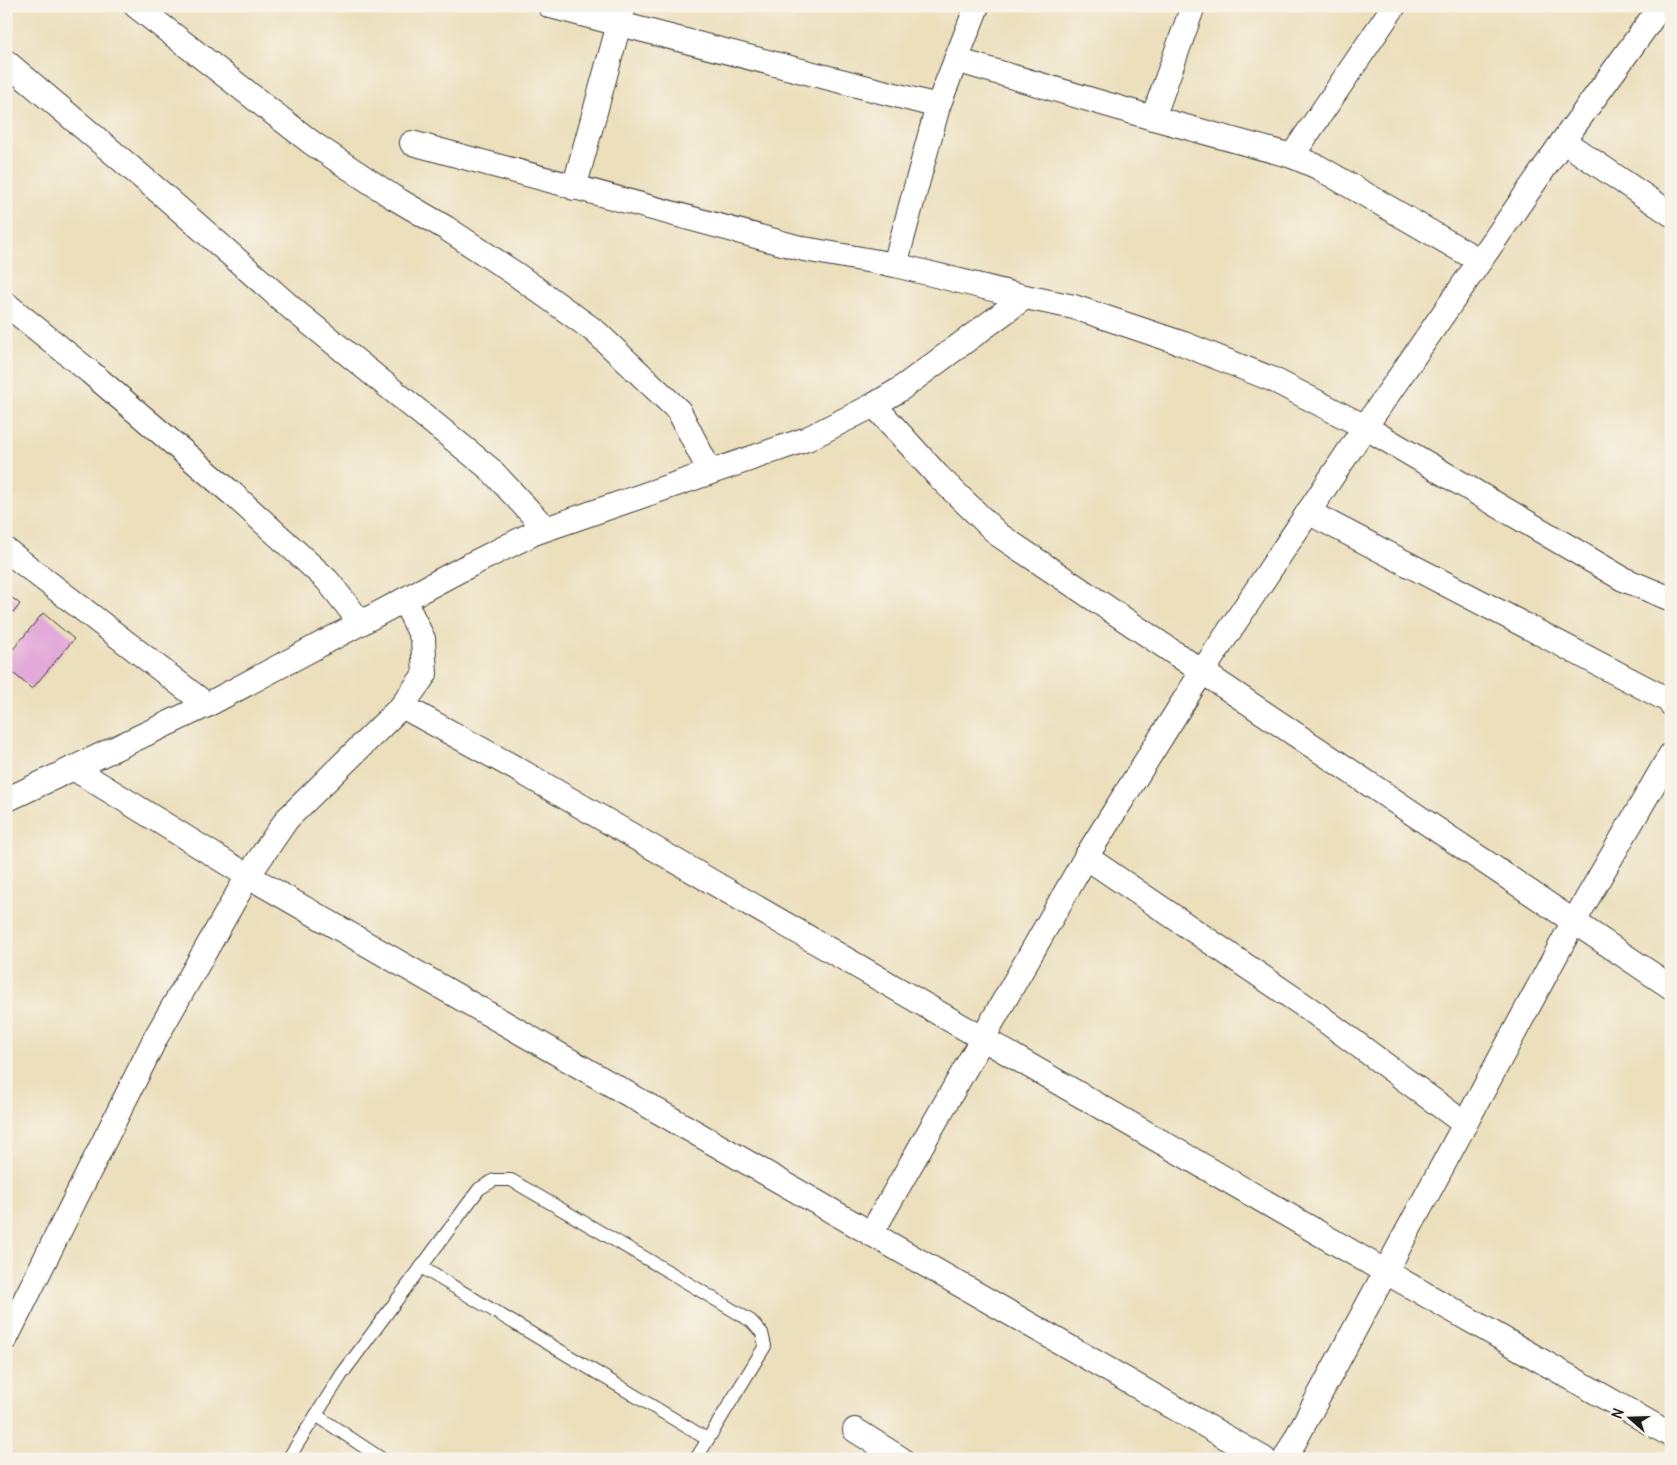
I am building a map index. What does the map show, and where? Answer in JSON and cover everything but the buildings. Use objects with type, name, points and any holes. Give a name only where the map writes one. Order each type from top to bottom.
[{"type":"street","points":[[136,6],[312,143],[392,197],[446,228],[517,275],[596,332],[679,411],[710,472]]},
{"type":"street","points":[[550,6],[622,15],[938,106]]},
{"type":"street","points":[[895,265],[938,106],[977,6]]},
{"type":"street","points":[[1153,118],[1193,6]]},
{"type":"street","points":[[1292,156],[1394,6]]},
{"type":"street","points":[[871,1234],[1086,857],[1202,672],[1365,427],[1563,141],[1661,6]]},
{"type":"street","points":[[574,188],[622,15]]},
{"type":"street","points":[[956,60],[1153,118],[1292,156],[1318,166],[1480,261]]},
{"type":"street","points":[[6,62],[162,194],[296,312],[490,469],[545,528]]},
{"type":"street","points":[[1563,141],[1671,214]]},
{"type":"street","points":[[412,143],[804,249],[895,265],[1074,307],[1184,344],[1274,380],[1365,427],[1623,579],[1671,599]]},
{"type":"street","points":[[6,800],[207,705],[468,565],[545,528],[807,439],[899,390],[1025,297]]},
{"type":"street","points":[[6,304],[90,372],[236,497],[327,580],[361,623]]},
{"type":"street","points":[[874,405],[938,476],[999,535],[1573,923],[1671,987]]},
{"type":"street","points":[[1308,512],[1668,700],[1671,704]]},
{"type":"street","points":[[6,550],[207,705]]},
{"type":"street","points":[[6,1338],[156,1037],[248,876],[287,819],[402,706],[424,674],[424,639],[404,600]]},
{"type":"street","points":[[402,706],[526,774],[1671,1435]]},
{"type":"street","points":[[1285,1459],[1573,923],[1671,754]]},
{"type":"street","points":[[74,768],[248,876],[1264,1459]]},
{"type":"street","points":[[1086,857],[1315,1013],[1466,1124]]},
{"type":"street","points":[[855,1430],[901,1459]]},
{"type":"lane","points":[[288,1459],[342,1374],[479,1188],[494,1180],[511,1180],[751,1320],[762,1333],[765,1346],[696,1459]]},
{"type":"lane","points":[[421,1267],[708,1439]]},
{"type":"lane","points":[[316,1416],[382,1459]]}]
